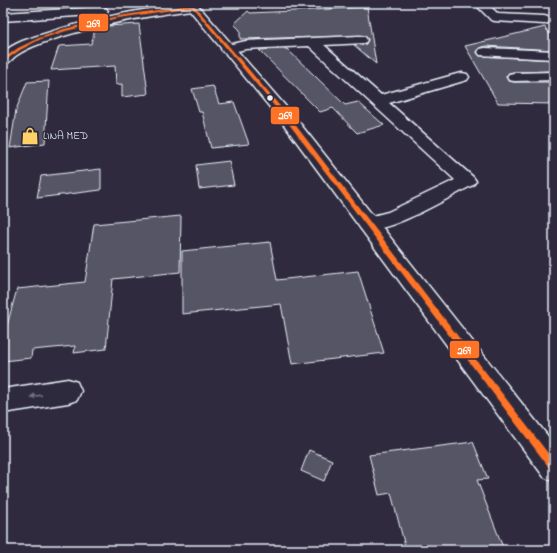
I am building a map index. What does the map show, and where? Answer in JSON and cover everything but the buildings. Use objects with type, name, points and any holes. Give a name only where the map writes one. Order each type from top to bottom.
[{"type":"main road","points":[[3,12],[8,3]]},
{"type":"main road","points":[[326,3],[339,3]]},
{"type":"main road","points":[[480,3],[494,17],[501,29]]},
{"type":"main road","points":[[3,61],[12,52],[35,41],[71,29],[191,4],[288,119],[554,467]]},
{"type":"main road","points":[[3,17],[103,11],[123,17]]},
{"type":"main road","points":[[494,17],[544,20]]},
{"type":"main road","points":[[228,49],[246,45],[360,40]]},
{"type":"main road","points":[[312,42],[467,180],[394,217],[368,224]]},
{"type":"main road","points":[[485,52],[554,55]]},
{"type":"main road","points":[[514,76],[554,76]]},
{"type":"main road","points":[[378,101],[462,77]]},
{"type":"main road","points":[[3,400],[68,392]]},
{"type":"transit line","name":"269","points":[[190,3],[288,119],[554,467]]},
{"type":"transit line","name":"269","points":[[3,61],[19,49],[40,39],[65,30],[119,17],[191,6]]},
{"type":"place","name":"LINA MED","points":[[30,136]]}]
